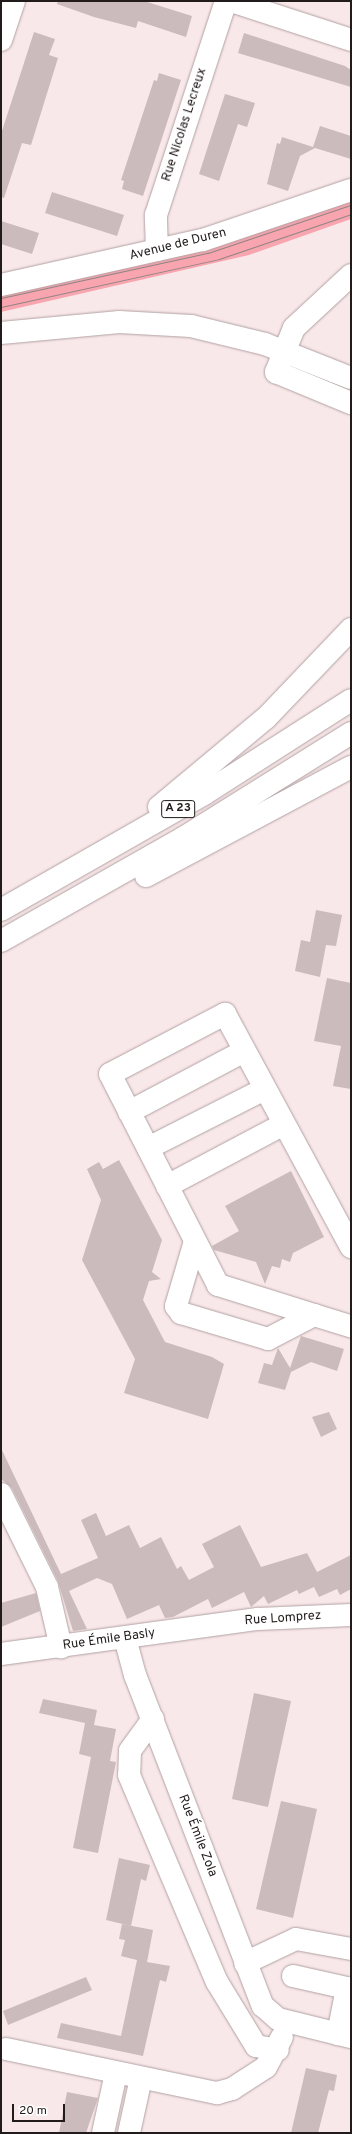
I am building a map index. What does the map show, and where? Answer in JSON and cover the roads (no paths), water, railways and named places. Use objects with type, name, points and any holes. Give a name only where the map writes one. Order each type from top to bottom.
[{"type":"main road","points":[[1,40],[14,1]]},
{"type":"main road","name":"Rue Nicolas Lecreux","points":[[157,250],[156,215],[226,1]]},
{"type":"main road","points":[[231,1],[351,40]]},
{"type":"main road","name":"Avenue de Duren","points":[[1,285],[157,250],[236,230],[351,190]]},
{"type":"main road","points":[[351,275],[298,323],[284,351],[276,372],[351,403]]},
{"type":"main road","points":[[1,332],[155,322],[208,330],[284,351],[351,378]]},
{"type":"main road","points":[[113,847],[266,718],[351,629]]},
{"type":"main road","name":"A 23","points":[[1,910],[113,847],[251,766],[351,700]]},
{"type":"main road","name":"A 23","points":[[1,941],[183,838],[351,733]]},
{"type":"main road","points":[[52,913],[131,883],[351,767]]},
{"type":"main road","points":[[351,1247],[224,1014],[110,1074],[218,1285],[351,1326]]},
{"type":"main road","points":[[129,1112],[244,1051]]},
{"type":"main road","points":[[148,1148],[265,1089]]},
{"type":"main road","points":[[167,1186],[284,1124]]},
{"type":"main road","points":[[195,1241],[176,1306],[181,1313],[268,1339],[314,1315]]},
{"type":"main road","points":[[1,1494],[47,1587],[61,1646]]},
{"type":"main road","name":"Rue Lomprez","points":[[216,1625],[275,1618],[351,1615]]},
{"type":"main road","name":"Rue Émile Basly","points":[[1,1654],[216,1625]]},
{"type":"main road","name":"Rue Émile Zola","points":[[124,1638],[245,1963],[263,2006],[272,2016],[286,2022],[344,2035]]},
{"type":"main road","points":[[153,1719],[130,1750],[129,1775],[217,1982],[256,2046],[278,2050]]},
{"type":"main road","points":[[245,1963],[296,1939],[351,1949]]},
{"type":"main road","points":[[293,1976],[347,1988],[344,2035]]},
{"type":"main road","points":[[6,2049],[141,2078],[224,2092],[266,2067],[278,2050],[286,2022]]},
{"type":"main road","points":[[103,2133],[116,2073]]},
{"type":"main road","points":[[129,2133],[141,2078]]},
{"type":"tram line","points":[[1,298],[208,253],[351,205]]},
{"type":"tram line","points":[[1,307],[219,259],[351,214]]}]
